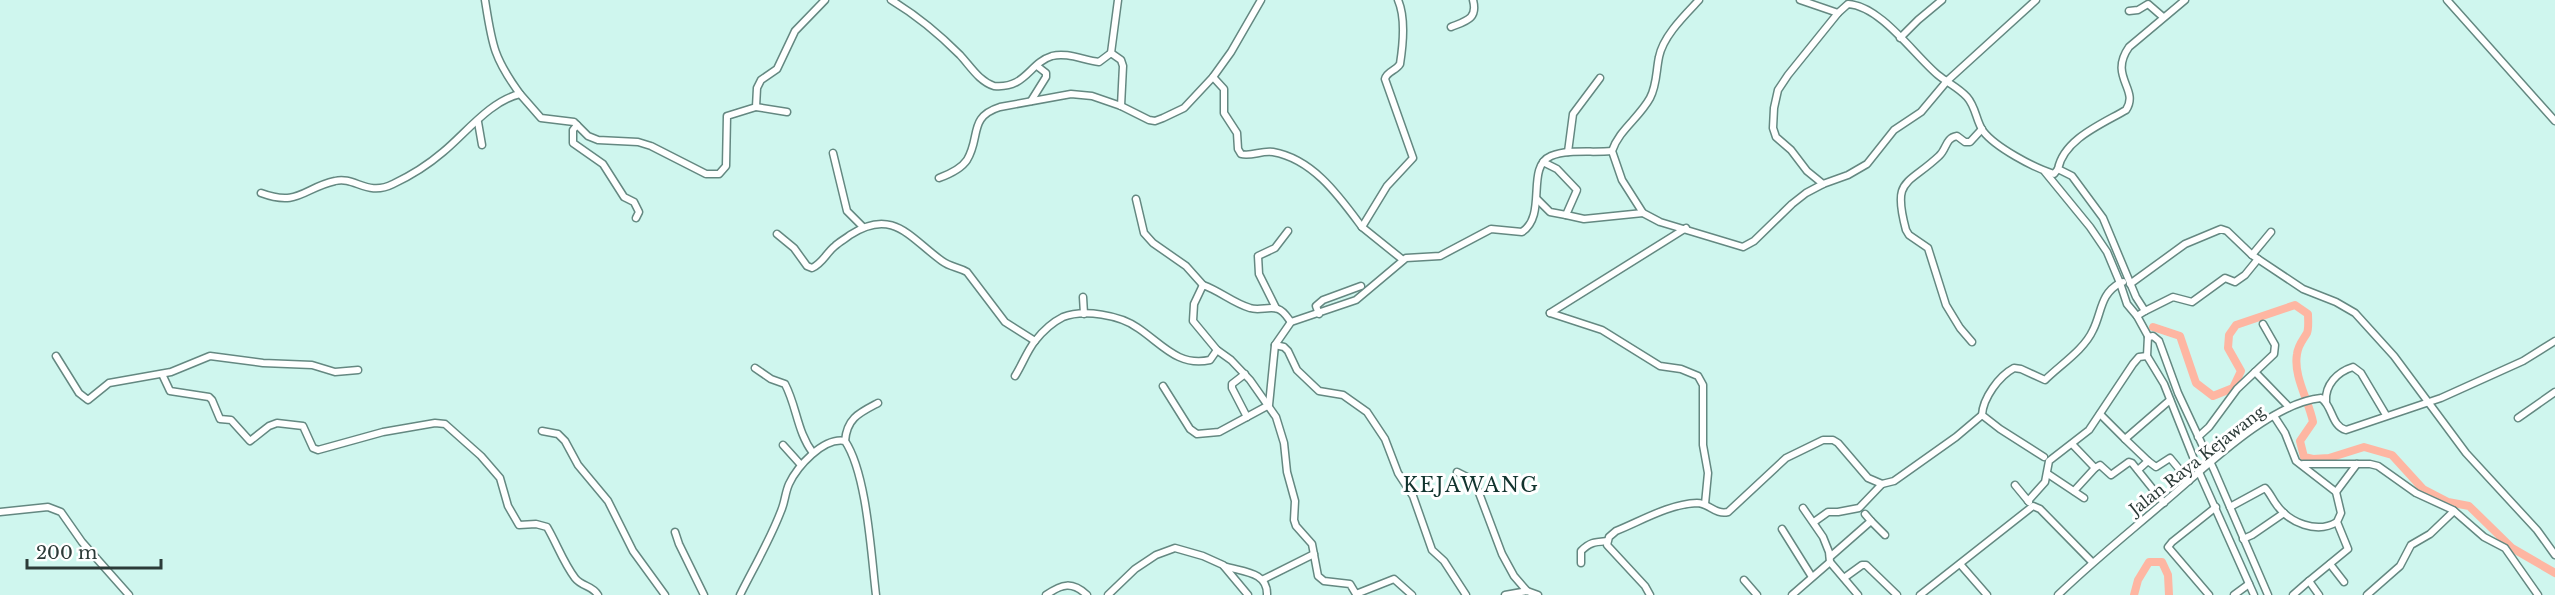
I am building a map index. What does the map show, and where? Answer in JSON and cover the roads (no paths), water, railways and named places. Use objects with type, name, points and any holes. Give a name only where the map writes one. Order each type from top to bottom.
[{"type":"street","points":[[485,0],[489,31],[498,62],[520,94],[541,118],[569,121],[593,139],[638,142],[651,146],[688,166],[713,175],[719,174],[726,166],[727,116],[756,107],[787,112]]},
{"type":"street","points":[[756,107],[757,88],[761,80],[777,69],[795,31],[825,0]]},
{"type":"street","points":[[891,0],[913,14],[988,84],[999,87],[1016,82],[1054,56],[1077,57],[1099,62],[1111,53],[1118,0]]},
{"type":"street","points":[[939,178],[958,169],[968,158],[978,122],[990,110],[1071,94],[1092,96],[1121,106],[1140,117],[1155,121],[1184,108],[1213,77],[1231,52],[1253,10],[1261,0]]},
{"type":"street","points":[[1362,227],[1387,186],[1413,158],[1385,79],[1386,75],[1398,68],[1400,64],[1403,38],[1398,0]]},
{"type":"street","points":[[1450,27],[1469,20],[1474,15],[1473,0]]},
{"type":"street","points":[[1699,0],[1680,21],[1662,49],[1652,94],[1646,105],[1615,142],[1612,151],[1622,180],[1643,213],[1660,222],[1743,247],[1760,236],[1792,204],[1823,184],[1848,176],[1867,164],[1894,130],[1921,112],[1947,81],[2036,0]]},
{"type":"street","points":[[1800,0],[1838,13]]},
{"type":"street","points":[[1900,38],[1942,0]]},
{"type":"street","points":[[2025,0],[2031,6]]},
{"type":"street","points":[[2185,0],[2129,47],[2122,56],[2120,70],[2130,102],[2126,110],[2073,144],[2060,161],[2063,171],[2102,219],[2125,282],[2127,304],[2138,316],[2148,337],[2147,356],[2170,400],[2254,595]]},
{"type":"street","points":[[2447,0],[2555,121]]},
{"type":"street","points":[[1823,184],[1807,171],[1791,150],[1776,137],[1773,128],[1774,108],[1782,83],[1838,13],[1848,4],[1855,4],[1872,14],[1969,99],[1982,129],[1993,141],[2045,172],[2092,225],[2125,282],[2145,310]]},
{"type":"street","points":[[2129,11],[2138,10],[2148,4],[2163,17]]},
{"type":"street","points":[[1111,53],[1121,60],[1123,66],[1121,106]]},
{"type":"street","points":[[1031,101],[1046,79],[1046,73],[1037,66]]},
{"type":"street","points":[[1213,77],[1224,88],[1224,114],[1238,133],[1238,149],[1241,154],[1247,156],[1269,151],[1300,162],[1330,186],[1362,227],[1403,260]]},
{"type":"street","points":[[1568,152],[1573,114],[1600,78]]},
{"type":"street","points":[[261,193],[280,199],[291,198],[340,180],[372,189],[392,185],[441,154],[506,99],[520,94]]},
{"type":"street","points":[[478,122],[482,145]]},
{"type":"street","points":[[577,125],[573,130],[573,142],[603,164],[624,197],[635,204],[639,212],[636,218]]},
{"type":"street","points":[[1972,342],[1946,305],[1928,248],[1912,238],[1906,230],[1901,191],[1905,183],[1941,155],[1944,146],[1953,137],[1957,136],[1965,142],[1970,142],[1982,129]]},
{"type":"street","points":[[1269,405],[1275,345],[1291,322],[1356,300],[1403,260],[1450,253],[1491,229],[1522,232],[1532,222],[1537,199],[1539,170],[1543,162],[1549,157],[1568,152],[1612,151]]},
{"type":"street","points":[[833,153],[847,211],[863,227]]},
{"type":"street","points":[[1543,162],[1557,169],[1577,190],[1566,215]]},
{"type":"street","points":[[2045,172],[2054,174],[2063,171]]},
{"type":"street","points":[[1136,199],[1144,233],[1153,243],[1186,266],[1203,285],[1220,291],[1236,303],[1251,308],[1276,308]]},
{"type":"street","points":[[1537,199],[1550,212],[1584,219],[1643,213]]},
{"type":"street","points":[[2092,225],[2102,219]]},
{"type":"street","points":[[777,234],[794,248],[807,266],[812,268],[822,262],[834,246],[863,227],[881,224],[905,229],[940,260],[966,272],[1000,316],[1014,329],[1035,341]]},
{"type":"street","points":[[1686,228],[1550,313],[1602,330],[1660,366],[1681,369],[1698,376],[1703,385],[1703,445],[1708,473],[1705,504]]},
{"type":"street","points":[[1814,522],[1828,512],[1859,508],[1882,484],[1894,481],[1956,436],[1982,415],[1988,396],[2011,370],[2021,369],[2044,381],[2086,342],[2095,328],[2102,302],[2110,290],[2185,244],[2221,229],[2227,231],[2258,259],[2303,290],[2336,302],[2355,313],[2370,328],[2430,402],[2466,453],[2537,530],[2555,555]]},
{"type":"street","points":[[1288,231],[1275,248],[1258,256],[1258,274],[1276,308],[1291,322]]},
{"type":"street","points":[[2253,254],[2271,232]]},
{"type":"street","points":[[2138,316],[2145,310],[2173,297],[2180,297],[2191,303],[2207,294],[2226,278],[2234,282],[2247,273],[2258,259]]},
{"type":"street","points":[[1203,285],[1194,303],[1193,321],[1217,350],[1245,374],[1269,405],[1281,427],[1287,472],[1294,501],[1294,520],[1312,544],[1320,578],[1328,582],[1350,584],[1355,595],[1394,579],[1412,595]]},
{"type":"street","points":[[1318,314],[1316,306],[1323,300],[1360,286]]},
{"type":"street","points":[[1083,297],[1084,314]]},
{"type":"street","points":[[1015,376],[1035,341],[1062,318],[1084,314],[1107,316],[1136,326],[1165,351],[1183,359],[1198,362],[1210,360],[1217,350]]},
{"type":"street","points":[[2198,437],[2209,427],[2237,389],[2276,351],[2263,324]]},
{"type":"street","points":[[2148,337],[2153,336],[2159,341],[2178,393],[2268,595]]},
{"type":"street","points":[[2386,415],[2361,373],[2353,367],[2330,382],[2326,388],[2326,401],[2337,424],[2342,429],[2430,402],[2523,361],[2555,341]]},
{"type":"street","points":[[1275,345],[1284,347],[1288,351],[1298,370],[1319,391],[1343,395],[1367,412],[1385,439],[1398,473],[1413,496],[1432,550],[1444,561],[1466,595]]},
{"type":"street","points":[[56,356],[86,400],[110,383],[162,374],[202,358],[217,356],[263,363],[312,365],[335,372],[358,370]]},
{"type":"street","points":[[1920,595],[1960,564],[2030,503],[2048,474],[2049,461],[2084,435],[2136,360],[2147,356]]},
{"type":"street","points":[[755,368],[771,379],[785,384],[795,409],[802,437],[813,453]]},
{"type":"street","points":[[2255,372],[2289,407]]},
{"type":"street","points":[[162,374],[170,391],[209,397],[220,420],[231,420],[250,441],[269,426],[277,423],[303,426],[314,447],[318,450],[383,432],[435,423],[445,424],[481,456],[500,478],[508,506],[519,525],[536,524],[547,527],[557,550],[580,584],[591,587],[598,595]]},
{"type":"street","points":[[1245,374],[1232,384],[1232,388],[1247,417]]},
{"type":"street","points":[[1164,386],[1190,429],[1197,434],[1219,432],[1269,405]]},
{"type":"street","points":[[2518,418],[2555,392]]},
{"type":"street","name":"Jalan Raya Kejawang","points":[[2058,595],[2092,562],[2200,471],[2274,416],[2304,401],[2321,398],[2326,401]]},
{"type":"street","points":[[2125,439],[2170,400]]},
{"type":"street","points":[[876,595],[858,470],[845,441],[848,424],[852,419],[878,403]]},
{"type":"street","points":[[2100,414],[2148,461],[2156,467],[2170,458],[2189,481]]},
{"type":"street","points":[[1982,415],[2009,436],[2044,457]]},
{"type":"street","points":[[2230,507],[2265,488],[2284,513],[2305,525],[2323,527],[2337,522],[2341,514],[2336,492],[2293,457],[2285,434],[2274,416]]},
{"type":"street","points":[[542,432],[558,434],[565,441],[578,465],[608,501],[633,551],[665,595]]},
{"type":"street","points":[[1581,563],[1581,551],[1587,544],[1607,541],[1616,531],[1669,509],[1688,504],[1705,504],[1717,513],[1728,512],[1786,458],[1823,440],[1833,440],[1838,443],[1868,478],[1882,484]]},
{"type":"street","points":[[740,595],[782,510],[788,485],[801,465],[813,453],[835,441],[845,441]]},
{"type":"street","points":[[2072,444],[2095,468]]},
{"type":"street","points":[[783,445],[801,465]]},
{"type":"street","points":[[2138,470],[2148,461]]},
{"type":"street","points":[[2074,491],[2100,465],[2112,475],[2130,462],[2164,502]]},
{"type":"street","points":[[2302,464],[2378,466],[2416,493],[2454,511],[2488,541],[2505,548],[2538,595]]},
{"type":"street","points":[[2336,492],[2357,464]]},
{"type":"street","points":[[1457,472],[1471,479],[1476,485],[1502,554],[1514,576],[1527,591],[1538,595]]},
{"type":"street","points":[[2048,474],[2084,498]]},
{"type":"street","points":[[2014,484],[2030,503],[2040,509],[2092,562]]},
{"type":"street","points":[[0,512],[48,507],[61,512],[92,553],[129,595]]},
{"type":"street","points":[[2209,595],[2168,547],[2216,507]]},
{"type":"street","points":[[1803,508],[1823,537],[1830,560],[1858,595]]},
{"type":"street","points":[[2367,595],[2400,566],[2411,545],[2430,534],[2454,511]]},
{"type":"street","points":[[2233,545],[2284,513]]},
{"type":"street","points":[[1864,514],[1885,535]]},
{"type":"street","points":[[1792,595],[1871,521]]},
{"type":"street","points":[[2293,595],[2348,549],[2337,522]]},
{"type":"street","points":[[1782,529],[1812,577]]},
{"type":"street","points":[[675,532],[704,595]]},
{"type":"street","points":[[1607,541],[1609,549],[1645,586],[1650,595]]},
{"type":"street","points":[[1108,595],[1136,569],[1167,549],[1184,550],[1264,579],[1267,584],[1267,595]]},
{"type":"street","points":[[1264,579],[1314,554]]},
{"type":"street","points":[[1960,564],[1987,595]]},
{"type":"street","points":[[2330,564],[2344,582]]},
{"type":"street","points":[[1223,565],[1248,595]]},
{"type":"street","points":[[1844,578],[1864,565],[1897,595]]},
{"type":"street","points":[[1744,580],[1757,595]]},
{"type":"street","points":[[2309,581],[2319,595]]},
{"type":"street","points":[[2234,595],[2250,584]]},
{"type":"street","points":[[1046,595],[1068,585],[1076,585],[1087,595]]},
{"type":"street","points":[[1505,595],[1527,591]]},
{"type":"waterway","points":[[2153,327],[2180,336],[2196,383],[2213,396],[2233,388],[2241,371],[2228,348],[2229,335],[2236,325],[2295,305],[2308,314],[2308,331],[2298,348],[2296,362],[2299,380],[2313,422],[2300,441],[2304,457],[2329,458],[2364,447],[2392,455],[2423,489],[2448,502],[2469,506],[2512,548],[2555,573]]},
{"type":"waterway","points":[[2134,595],[2138,580],[2149,562],[2162,562],[2168,575],[2169,595]]},
{"type":"district","name":"KEJAWANG","points":[[1471,485]]}]
